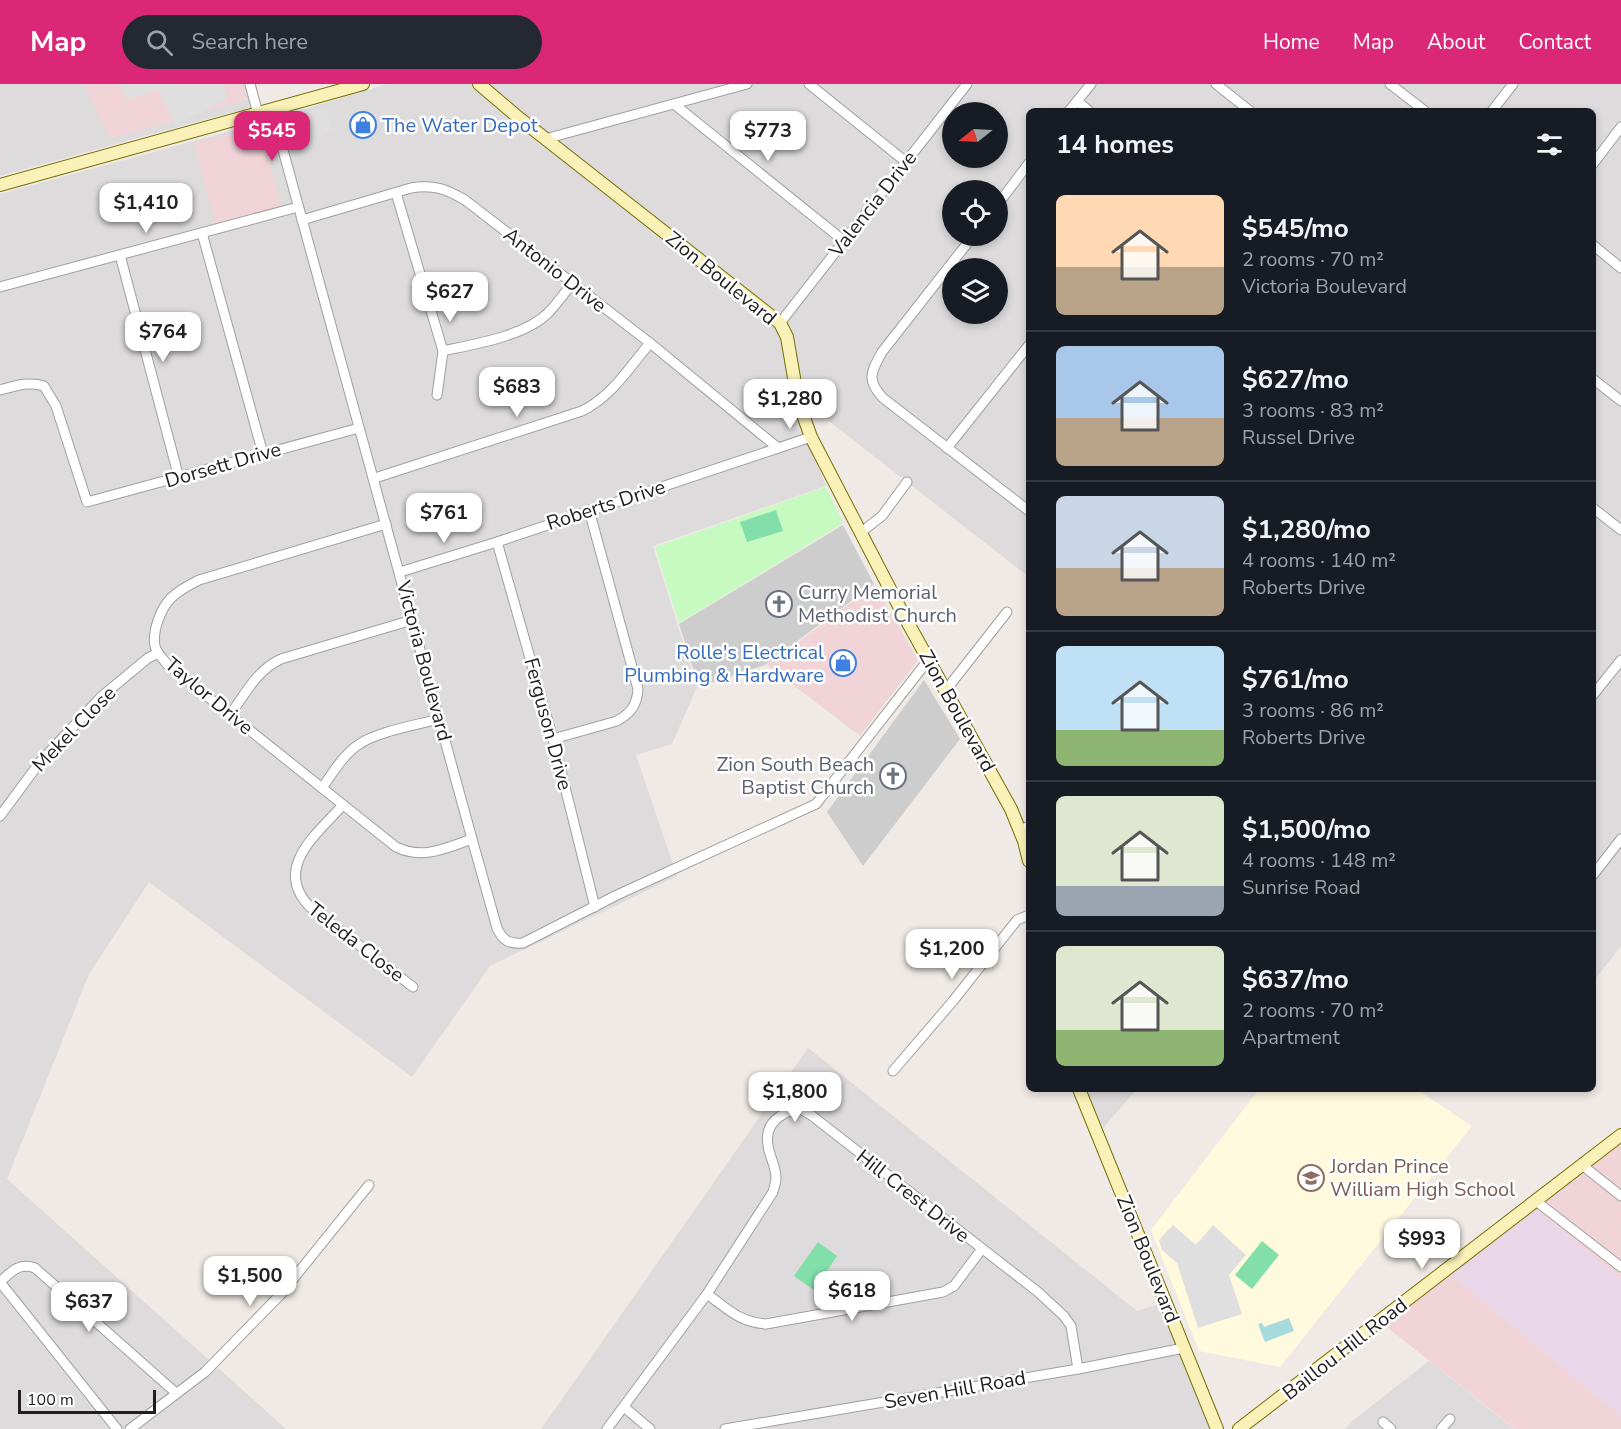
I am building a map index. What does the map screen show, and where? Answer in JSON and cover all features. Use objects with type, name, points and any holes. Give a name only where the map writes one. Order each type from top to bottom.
[{"type":"main road","points":[[0,185],[363,84]]},
{"type":"main road","name":"Zion Boulevard","points":[[479,84],[545,139],[780,323],[789,346],[798,401],[811,437],[860,533],[1025,834]]},
{"type":"main road","name":"Zion Boulevard","points":[[1080,1092],[1217,1429]]},
{"type":"main road","name":"Baillou Hill Road","points":[[1239,1429],[1621,1135]]},
{"type":"street","points":[[250,84],[258,114]]},
{"type":"street","points":[[545,139],[747,84]]},
{"type":"street","points":[[809,84],[906,162]]},
{"type":"street","name":"Valencia Drive","points":[[780,323],[967,84]]},
{"type":"street","points":[[1071,108],[1091,84]]},
{"type":"street","points":[[1216,84],[1246,108]]},
{"type":"street","points":[[1226,92],[1233,84]]},
{"type":"street","points":[[1390,84],[1421,108]]},
{"type":"street","points":[[1494,108],[1513,84]]},
{"type":"street","points":[[1077,101],[1085,108]]},
{"type":"street","points":[[674,104],[844,241]]},
{"type":"street","name":"Victoria Boulevard","points":[[272,110],[497,928],[502,939],[513,944],[523,944],[595,907]]},
{"type":"street","points":[[1596,160],[1621,127]]},
{"type":"street","points":[[1008,191],[1026,167]]},
{"type":"street","name":"Antonio Drive","points":[[302,220],[426,185],[450,191],[465,200],[650,343],[778,448]]},
{"type":"street","points":[[396,193],[443,351],[437,395]]},
{"type":"street","points":[[0,287],[298,207]]},
{"type":"street","points":[[202,233],[263,454]]},
{"type":"street","points":[[965,246],[882,352],[873,368],[871,378],[873,388],[1026,509]]},
{"type":"street","points":[[1596,247],[1621,268]]},
{"type":"street","points":[[120,255],[179,478]]},
{"type":"street","points":[[443,351],[507,335],[535,322],[547,314],[572,284]]},
{"type":"street","points":[[375,478],[582,411],[598,402],[613,388],[650,343]]},
{"type":"street","points":[[947,448],[1026,349]]},
{"type":"street","points":[[1596,381],[1621,401]]},
{"type":"street","name":"Dorsett Drive","points":[[0,390],[35,383],[44,386],[48,391],[56,406],[87,502],[359,428]]},
{"type":"street","name":"Roberts Drive","points":[[400,572],[811,437]]},
{"type":"street","points":[[860,533],[882,516],[907,482]]},
{"type":"street","points":[[553,739],[617,721],[633,709],[638,699],[638,689],[589,510]]},
{"type":"street","points":[[1596,510],[1621,530]]},
{"type":"street","name":"Taylor Drive","points":[[386,524],[199,580],[179,591],[169,600],[157,626],[155,640],[158,653],[168,665],[396,847],[406,852],[428,853],[472,839]]},
{"type":"street","name":"Ferguson Drive","points":[[497,542],[553,739],[595,907]]},
{"type":"street","points":[[946,690],[1007,612]]},
{"type":"street","points":[[230,715],[269,664],[412,620]]},
{"type":"street","name":"Mekel Close","points":[[0,816],[40,762],[102,697],[148,658],[158,653]]},
{"type":"street","points":[[595,907],[816,804],[929,659]]},
{"type":"street","points":[[1596,691],[1621,660]]},
{"type":"street","points":[[322,788],[358,744],[439,719]]},
{"type":"street","name":"Teleda Close","points":[[343,804],[308,843],[297,861],[294,872],[300,897],[414,987]]},
{"type":"street","points":[[1596,871],[1621,839]]},
{"type":"street","points":[[893,1071],[953,1001],[1017,920],[1026,916]]},
{"type":"street","name":"Hill Crest Drive","points":[[607,1429],[707,1294],[773,1192],[777,1179],[767,1143],[772,1121],[784,1112],[799,1108],[1038,1292],[1064,1316],[1071,1326],[1078,1369]]},
{"type":"street","points":[[1582,1165],[1621,1196]]},
{"type":"street","points":[[130,1429],[205,1372],[281,1294],[369,1185]]},
{"type":"street","points":[[1536,1201],[1621,1267]]},
{"type":"street","points":[[707,1294],[740,1318],[751,1323],[766,1324],[943,1292],[954,1286],[981,1250]]},
{"type":"street","points":[[117,1429],[0,1282],[16,1267],[22,1265],[35,1268],[177,1393]]},
{"type":"street","name":"Seven Hill Road","points":[[725,1429],[1078,1369],[1185,1348]]},
{"type":"street","points":[[624,1407],[650,1429]]},
{"type":"street","points":[[1441,1429],[1450,1419]]},
{"type":"street","points":[[1383,1422],[1391,1429]]},
{"type":"shaded area","points":[[0,84],[256,84],[261,104],[0,176]]},
{"type":"shaded area","points":[[83,84],[243,84],[247,100],[110,139]]},
{"type":"shaded area","points":[[118,84],[224,84],[228,99],[175,125],[158,89],[127,100]]},
{"type":"shaded area","points":[[387,84],[1621,84],[1621,946],[1596,978],[1596,108],[1026,108],[1026,575],[789,390],[826,486],[653,546],[697,687],[672,744],[636,755],[677,876],[490,966],[412,1077],[149,882],[89,974],[7,1179],[286,1429],[0,1429],[0,194],[260,123]]},
{"type":"shaded area","points":[[325,107],[332,129],[324,132],[325,136],[318,138],[310,111]]},
{"type":"shaded area","points":[[258,126],[282,206],[215,224],[194,143]]},
{"type":"shaded area","name":"Curry Memorial Methodist Church","points":[[843,525],[874,584],[765,665],[699,687],[679,624]]},
{"type":"shaded area","name":"Rolle's Electrical Plumbing & Hardware","points":[[875,585],[918,660],[860,736],[767,665]]},
{"type":"shaded area","name":"Zion South Beach Baptist Church","points":[[924,680],[960,739],[863,866],[827,812]]},
{"type":"shaded area","points":[[808,1048],[1137,1311],[1162,1303],[1210,1429],[541,1429]]},
{"type":"shaded area","points":[[1087,1092],[1134,1092],[1103,1128]]},
{"type":"shaded area","name":"Jordan Prince William High School","points":[[1257,1092],[1421,1092],[1472,1126],[1280,1367],[1199,1351],[1151,1230]]},
{"type":"shaded area","points":[[1621,1141],[1621,1279],[1534,1208]]},
{"type":"shaded area","points":[[1534,1208],[1621,1279],[1621,1416],[1450,1273]]},
{"type":"shaded area","points":[[1173,1225],[1196,1245],[1213,1225],[1246,1255],[1229,1275],[1242,1314],[1198,1328],[1177,1263],[1162,1250],[1159,1240]]},
{"type":"shaded area","points":[[1450,1273],[1621,1416],[1621,1429],[1515,1429],[1383,1324]]},
{"type":"shaded area","points":[[1429,1361],[1514,1429],[1345,1429]]},
{"type":"green space","points":[[826,487],[843,523],[679,623],[655,547]]},
{"type":"green space","points":[[776,510],[783,531],[747,542],[740,522]]},
{"type":"green space","points":[[1262,1241],[1279,1255],[1252,1289],[1235,1275]]},
{"type":"green space","points":[[818,1242],[837,1256],[814,1290],[794,1276]]},
{"type":"water","points":[[1289,1318],[1294,1331],[1265,1342],[1258,1324],[1262,1323],[1264,1327]]},
{"type":"place","name":"The Water Depot","points":[[363,125]]},
{"type":"place","name":"Curry Memorial Methodist Church","points":[[779,604]]},
{"type":"place","name":"Rolle's Electrical Plumbing & Hardware","points":[[843,663]]},
{"type":"place","name":"Zion South Beach Baptist Church","points":[[893,776]]},
{"type":"place","name":"Jordan Prince William High School","points":[[1311,1178]]}]
